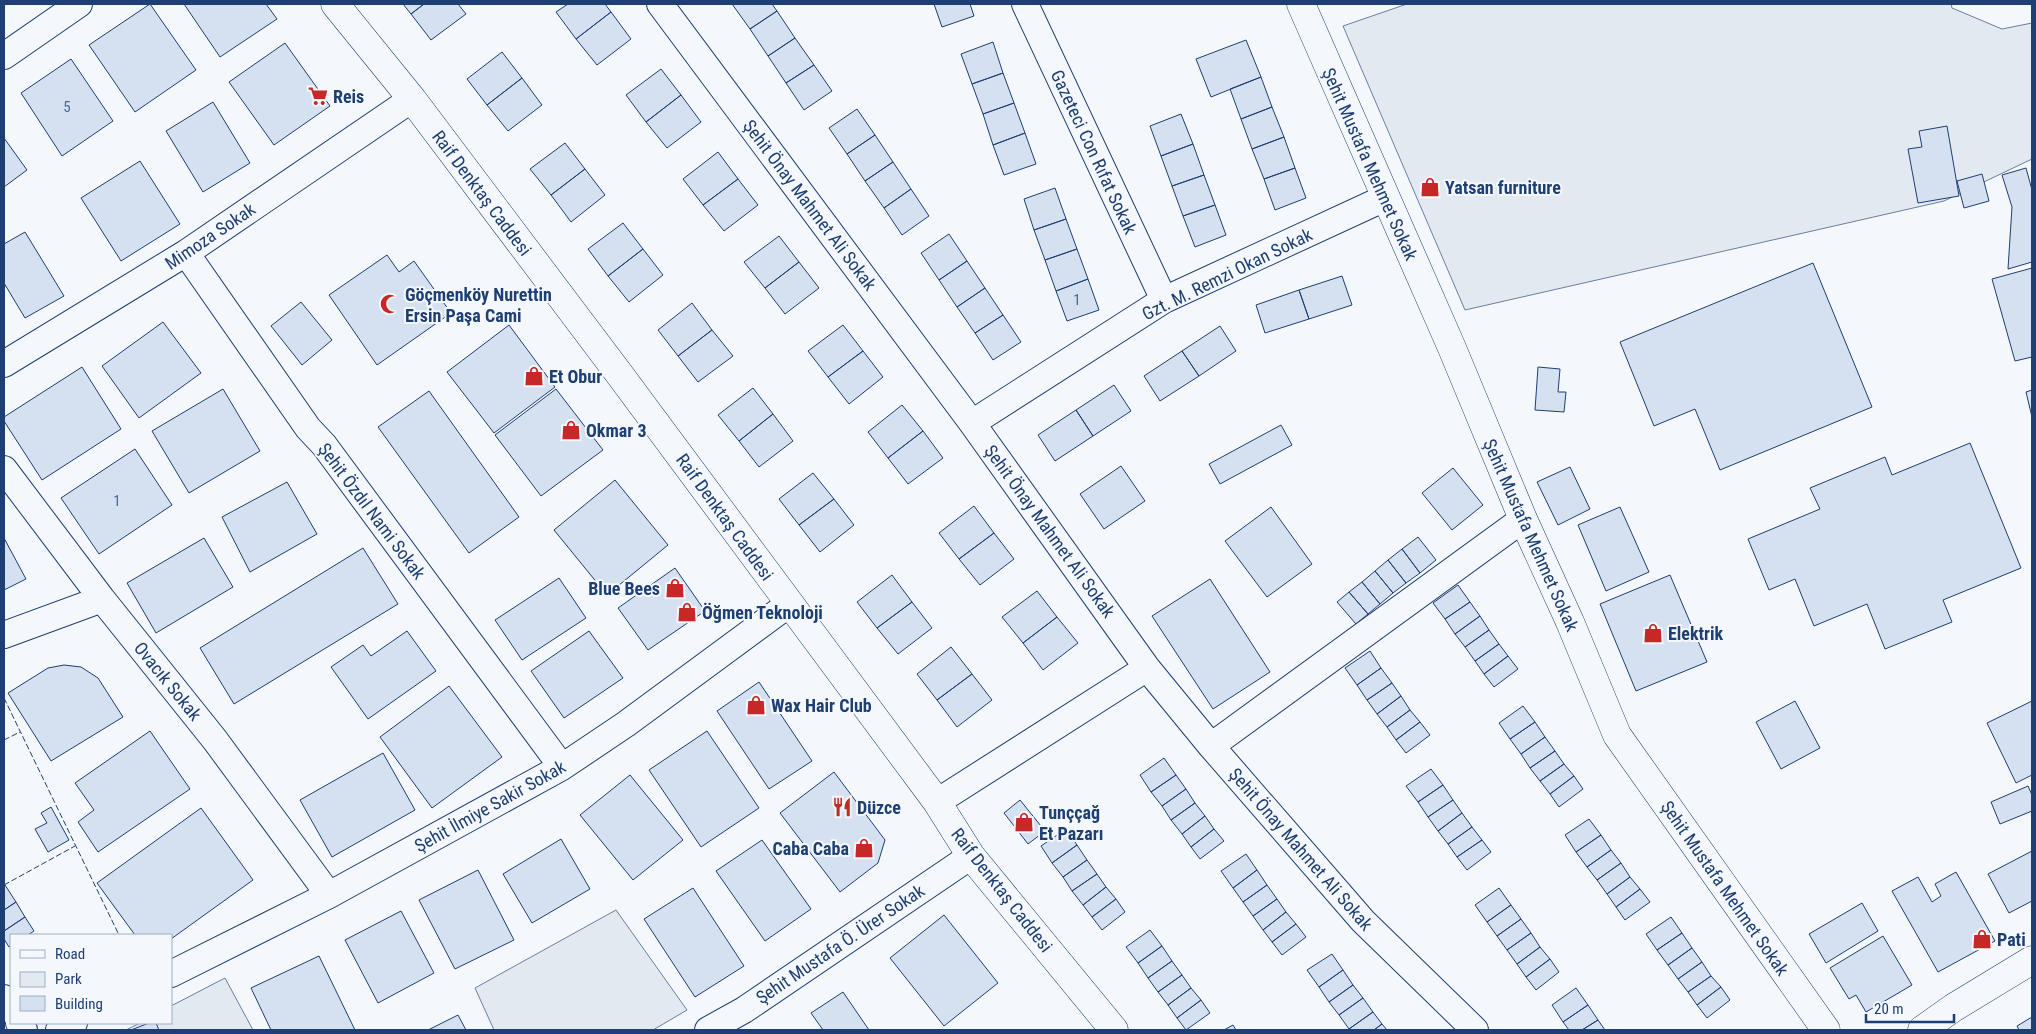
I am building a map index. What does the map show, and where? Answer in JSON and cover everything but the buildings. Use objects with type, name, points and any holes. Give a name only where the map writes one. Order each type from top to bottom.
[{"type":"street","points":[[4,56],[79,4]]},
{"type":"street","name":"Raif Denktaş Caddesi","points":[[335,4],[412,99],[474,184],[620,375],[937,802],[971,856],[1114,1030]]},
{"type":"street","name":"Şehit Önay Mahmet Ali Sokak","points":[[660,4],[972,423],[1147,668],[1211,746],[1363,921],[1475,1030]]},
{"type":"street","name":"Gazeteci Con Rıfat Sokak","points":[[1025,4],[1164,300]]},
{"type":"street","name":"Şehit Mustafa Mehmet Sokak","points":[[1301,4],[1452,348],[1617,735],[1826,1030]]},
{"type":"street","name":"Mimoza Sokak","points":[[4,364],[186,254],[412,99]]},
{"type":"street","name":"Gzt. M. Remzi Okan Sokak","points":[[972,423],[1164,300],[1385,198]]},
{"type":"street","name":"Şehit Özdıl Nami Sokak","points":[[186,254],[308,428],[324,445],[562,767]]},
{"type":"street","name":"Ovacık Sokak","points":[[4,469],[102,599],[215,740],[329,895]]},
{"type":"street","points":[[1211,746],[1524,519]]},
{"type":"street","points":[[4,635],[102,599]]},
{"type":"street","name":"Şehit İlmiye Sakir Sokak","points":[[172,974],[329,895],[562,767],[626,724],[789,604]]},
{"type":"street","points":[[937,802],[1147,668]]},
{"type":"street","name":"Şehit Mustafa Ö. Ürer Sokak","points":[[708,1030],[744,1010],[971,856]]},
{"type":"street","points":[[1922,1030],[1953,1008],[2032,960]]},
{"type":"street","points":[[59,1030],[72,1024]]},
{"type":"green space","points":[[1407,4],[1951,4],[1952,8],[2002,29],[2032,23],[2032,159],[1944,201],[1465,310],[1343,26]]},
{"type":"green space","points":[[616,910],[687,1010],[653,1030],[494,1030],[475,988]]},
{"type":"green space","points":[[225,978],[253,1030],[126,1030],[138,1024],[172,1024],[172,1005]]},
{"type":"fence","points":[[4,698],[119,934]]},
{"type":"fence","points":[[4,740],[20,732]]},
{"type":"fence","points":[[4,885],[75,846]]},
{"type":"place","name":"Reis","points":[[318,96]]},
{"type":"place","name":"Yatsan furniture","points":[[1430,187]]},
{"type":"place","name":"Göçmenköy Nurettin Ersin Paşa Cami","points":[[390,304]]},
{"type":"place","name":"Et Obur","points":[[534,376]]},
{"type":"place","name":"Okmar 3","points":[[571,430]]},
{"type":"place","name":"Blue Bees","points":[[675,588]]},
{"type":"place","name":"Öğmen Teknoloji","points":[[687,612]]},
{"type":"place","name":"Elektrik","points":[[1653,633]]},
{"type":"place","name":"Wax Hair Club","points":[[756,705]]},
{"type":"place","name":"Düzce","points":[[842,807]]},
{"type":"place","name":"Tunççağ Et Pazarı","points":[[1024,822]]},
{"type":"place","name":"Caba Caba","points":[[864,848]]},
{"type":"place","name":"Pati","points":[[1982,939]]}]
